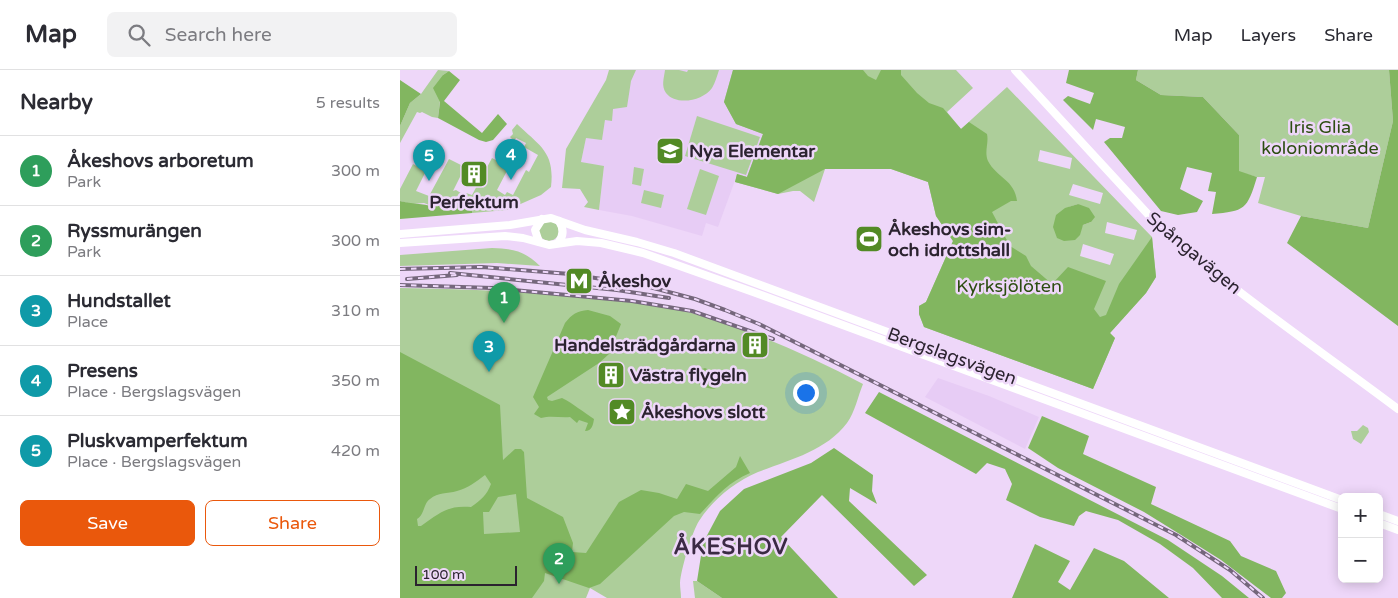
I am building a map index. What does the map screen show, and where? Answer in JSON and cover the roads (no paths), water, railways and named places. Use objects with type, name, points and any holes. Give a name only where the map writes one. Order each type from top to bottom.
[{"type":"main road","name":"Spångavägen","points":[[1014,70],[1156,223],[1175,240],[1248,298],[1398,408]]},
{"type":"main road","name":"Bergslagsvägen","points":[[400,234],[510,225],[550,218],[585,230],[637,242],[674,253],[1338,499]]},
{"type":"main road","points":[[539,242],[535,230],[542,219]]},
{"type":"main road","points":[[558,243],[563,233],[559,221]]},
{"type":"main road","name":"Bergslagsvägen","points":[[400,243],[505,236],[519,237],[549,245],[577,241],[600,243],[664,259],[1338,508]]},
{"type":"main road","points":[[1383,515],[1398,521]]},
{"type":"main road","points":[[1383,524],[1398,530]]},
{"type":"railway","points":[[400,269],[482,267],[570,274],[646,286],[695,299],[725,310],[759,324],[1176,535],[1230,570],[1263,598]]},
{"type":"railway","points":[[450,273],[617,290],[669,298]]},
{"type":"railway","points":[[407,279],[457,275]]},
{"type":"railway","points":[[400,285],[492,288],[632,301],[692,311],[773,339]]},
{"type":"place","name":"Nya Elementar","points":[[670,151]]},
{"type":"place","name":"Perfektum","points":[[474,174]]},
{"type":"place","name":"Presens","points":[[511,180]]},
{"type":"place","name":"Pluskvamperfektum","points":[[429,181]]},
{"type":"place","name":"Åkeshovs sim- och idrottshall","points":[[869,239]]},
{"type":"place","name":"Åkeshov","points":[[579,281]]},
{"type":"place","name":"Åkeshovs arboretum","points":[[504,323]]},
{"type":"place","name":"Handelsträdgårdarna","points":[[755,345]]},
{"type":"place","name":"Hundstallet","points":[[489,372]]},
{"type":"place","name":"Västra flygeln","points":[[611,375]]},
{"type":"place","name":"Åkeshovs slott","points":[[622,412]]},
{"type":"place","name":"Ryssmurängen","points":[[559,584]]},
{"type":"district","name":"ÅKESHOV","points":[[731,546]]},
{"type":"park label","name":"Iris Glia koloniområde","points":[[1320,137]]},
{"type":"park label","name":"Kyrksjölöten","points":[[1009,286]]}]
